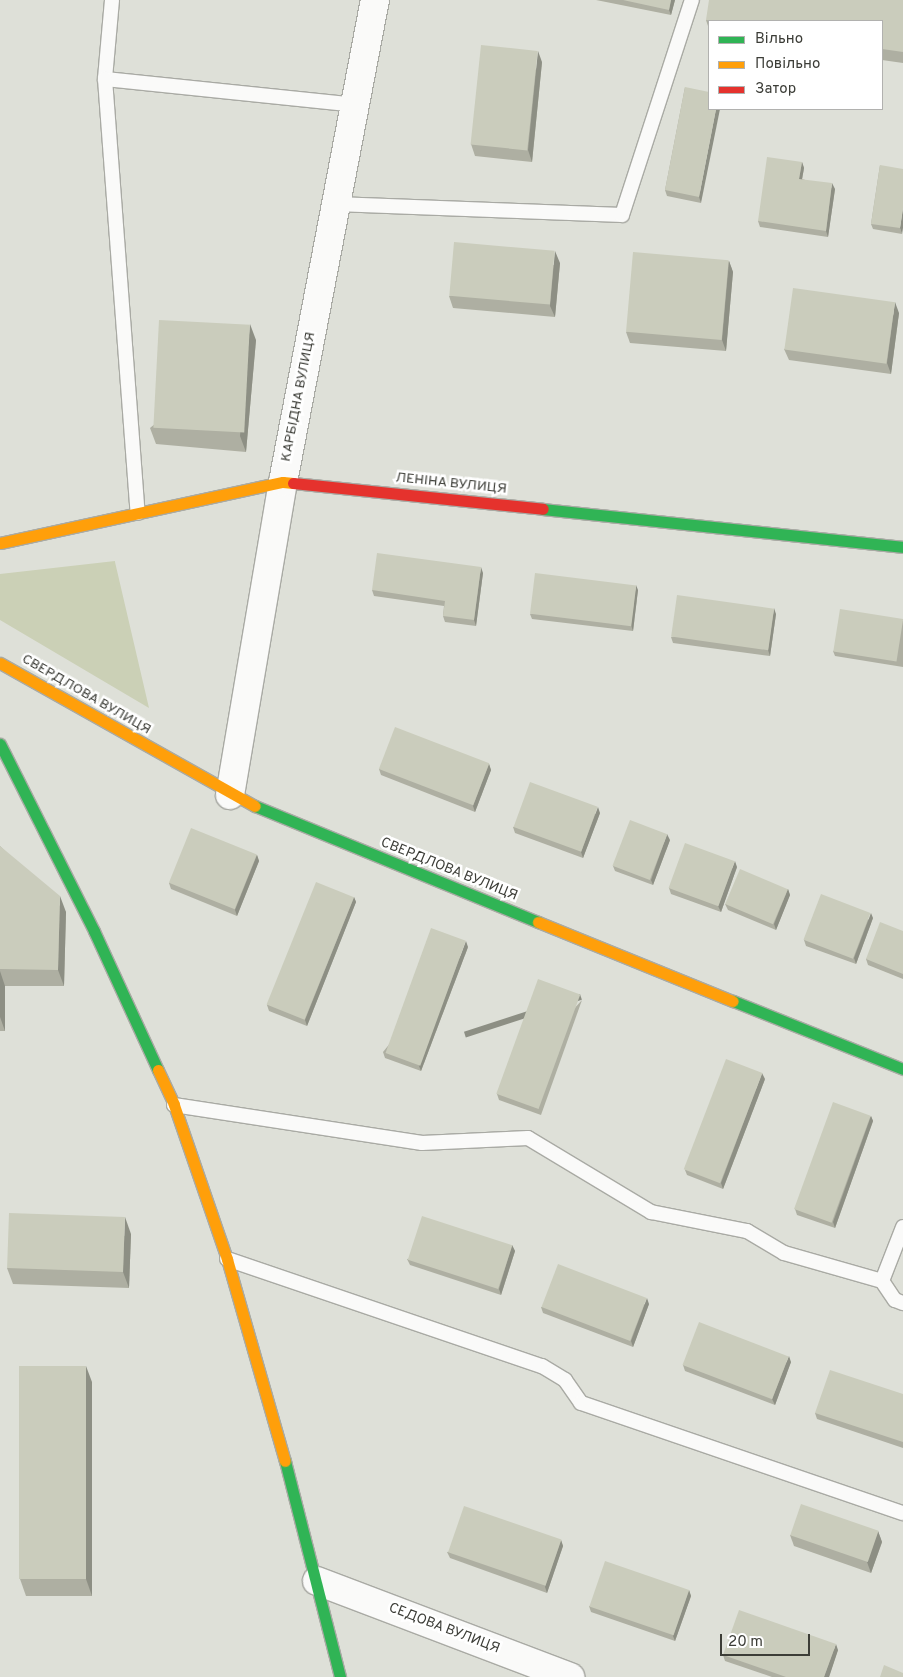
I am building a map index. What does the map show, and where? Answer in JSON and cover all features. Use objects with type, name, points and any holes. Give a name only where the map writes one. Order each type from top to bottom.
[{"type":"street","name":"КАРБІДНА ВУЛИЦЯ","points":[[230,795],[283,482],[375,0]]},
{"type":"street","name":"ЛЕНІНА ВУЛИЦЯ","points":[[0,543],[283,482],[903,547]]},
{"type":"street","name":"СВЕРДЛОВА ВУЛИЦЯ","points":[[0,663],[230,795],[285,820],[903,1069]]},
{"type":"street","points":[[0,744],[94,931],[174,1105],[227,1259],[268,1395],[340,1677]]},
{"type":"street","name":"СЕДОВА ВУЛИЦЯ","points":[[317,1581],[570,1677]]},
{"type":"lane","points":[[112,0],[105,79],[138,513]]},
{"type":"lane","points":[[336,204],[622,215],[692,0]]},
{"type":"lane","points":[[105,79],[355,106]]},
{"type":"lane","points":[[174,1105],[422,1143],[528,1138],[650,1212],[747,1231],[784,1253],[882,1282],[895,1300],[903,1303]]},
{"type":"lane","points":[[882,1282],[903,1226]]},
{"type":"lane","points":[[227,1259],[542,1366],[565,1380],[581,1403],[903,1513]]},
{"type":"green space","points":[[115,561],[149,708],[0,620],[0,574]]},
{"type":"building","points":[[623,0],[671,0],[669,10]]},
{"type":"building","points":[[709,0],[903,0],[903,52],[883,49],[883,20],[706,20]]},
{"type":"building","points":[[481,45],[538,51],[527,150],[471,144]]},
{"type":"building","points":[[685,87],[708,92],[708,110],[716,110],[699,197],[665,190]]},
{"type":"building","points":[[767,157],[802,162],[799,179],[832,183],[826,231],[758,221]]},
{"type":"building","points":[[880,165],[903,169],[903,208],[900,228],[871,224]]},
{"type":"building","points":[[454,242],[555,251],[550,305],[449,296]]},
{"type":"building","points":[[633,252],[729,260],[722,340],[626,332]]},
{"type":"building","points":[[793,288],[895,302],[886,364],[784,349]]},
{"type":"building","points":[[159,320],[250,325],[244,433],[153,428]]},
{"type":"building","points":[[377,553],[481,567],[474,620],[443,616],[445,601],[372,590]]},
{"type":"building","points":[[535,573],[636,585],[631,626],[530,614]]},
{"type":"building","points":[[677,595],[774,609],[768,650],[671,637]]},
{"type":"building","points":[[840,609],[903,619],[896,661],[833,651]]},
{"type":"building","points":[[395,727],[489,763],[473,805],[379,769]]},
{"type":"building","points":[[530,782],[598,807],[581,852],[514,827]]},
{"type":"building","points":[[630,820],[667,834],[650,880],[612,866]]},
{"type":"building","points":[[191,828],[257,855],[235,909],[169,883]]},
{"type":"building","points":[[685,843],[735,861],[718,906],[669,888]]},
{"type":"building","points":[[0,846],[60,896],[58,970],[0,969]]},
{"type":"building","points":[[740,869],[788,889],[773,924],[725,904]]},
{"type":"building","points":[[316,882],[354,897],[305,1020],[267,1004]]},
{"type":"building","points":[[821,894],[870,913],[853,959],[803,940]]},
{"type":"building","points":[[880,922],[903,931],[903,974],[866,959]]},
{"type":"building","points":[[431,928],[466,941],[420,1066],[386,1053]]},
{"type":"building","points":[[538,979],[580,994],[539,1109],[496,1094]]},
{"type":"building","points":[[726,1059],[762,1073],[720,1183],[684,1169]]},
{"type":"building","points":[[833,1102],[871,1116],[832,1223],[794,1209]]},
{"type":"building","points":[[9,1213],[125,1217],[123,1272],[7,1268]]},
{"type":"building","points":[[422,1216],[512,1245],[498,1289],[408,1260]]},
{"type":"building","points":[[558,1264],[647,1298],[630,1341],[542,1307]]},
{"type":"building","points":[[699,1322],[789,1356],[772,1399],[683,1365]]},
{"type":"building","points":[[19,1366],[86,1366],[86,1579],[19,1579]]},
{"type":"building","points":[[830,1370],[903,1394],[903,1442],[815,1413]]},
{"type":"building","points":[[801,1504],[879,1531],[868,1562],[790,1535]]},
{"type":"building","points":[[464,1506],[561,1540],[545,1586],[448,1552]]},
{"type":"building","points":[[605,1561],[689,1590],[674,1635],[589,1606]]},
{"type":"building","points":[[739,1610],[836,1644],[824,1677],[786,1677],[723,1655]]},
{"type":"building","points":[[884,1665],[903,1673],[903,1677],[880,1677]]},
{"type":"traffic: fast","points":[[543,509],[903,547]]},
{"type":"traffic: fast","points":[[0,744],[94,931],[158,1070]]},
{"type":"traffic: fast","points":[[255,806],[538,922]]},
{"type":"traffic: fast","points":[[733,1001],[903,1069]]},
{"type":"traffic: fast","points":[[285,1461],[340,1677]]},
{"type":"traffic: slow","points":[[0,543],[283,482],[293,483]]},
{"type":"traffic: slow","points":[[0,663],[255,806]]},
{"type":"traffic: slow","points":[[538,922],[733,1001]]},
{"type":"traffic: slow","points":[[158,1070],[174,1105],[227,1259],[285,1461]]},
{"type":"traffic: jam","points":[[293,483],[543,509]]}]
